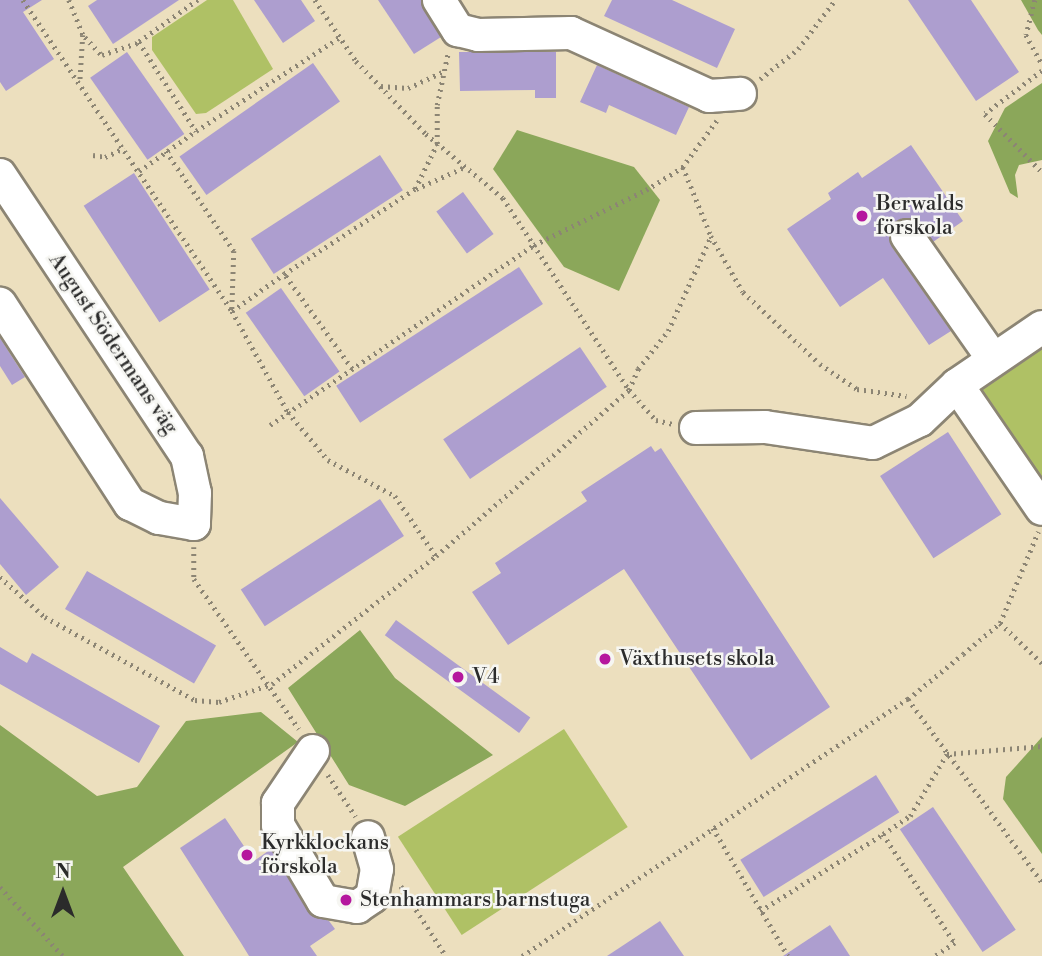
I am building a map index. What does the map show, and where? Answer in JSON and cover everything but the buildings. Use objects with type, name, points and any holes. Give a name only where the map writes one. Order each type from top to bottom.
[{"type":"street","points":[[439,0],[458,30],[478,35],[571,33],[709,96],[740,94]]},
{"type":"street","name":"August Södermans väg","points":[[0,176],[187,456],[195,493],[194,524]]},
{"type":"street","points":[[907,236],[993,359]]},
{"type":"street","points":[[0,304],[130,504],[159,518],[194,524]]},
{"type":"street","points":[[696,428],[765,427],[873,443],[920,420],[993,359],[1042,327]]},
{"type":"street","points":[[950,393],[1042,509]]},
{"type":"street","points":[[313,751],[278,803],[278,825],[323,901],[357,907],[372,897],[377,869],[369,837]]},
{"type":"path","points":[[23,0],[232,312],[288,412],[328,460],[395,496],[436,556]]},
{"type":"path","points":[[69,0],[83,35],[102,55],[139,42],[198,0]]},
{"type":"path","points":[[315,0],[380,86],[437,144],[503,198],[629,390],[656,420],[696,428]]},
{"type":"path","points":[[270,425],[534,245],[646,190],[683,167],[691,151],[740,94],[798,49],[835,0]]},
{"type":"path","points":[[1035,0],[1026,35],[1042,64]]},
{"type":"path","points":[[415,189],[437,144],[442,72],[458,30]]},
{"type":"path","points":[[80,83],[83,35]]},
{"type":"path","points":[[139,171],[341,37]]},
{"type":"path","points":[[139,42],[196,131]]},
{"type":"path","points":[[1042,71],[985,114],[1042,172]]},
{"type":"path","points":[[380,86],[408,88],[442,72]]},
{"type":"path","points":[[93,155],[105,157],[124,148]]},
{"type":"path","points":[[166,152],[234,251],[232,312]]},
{"type":"path","points":[[232,312],[284,274],[415,189],[466,167]]},
{"type":"path","points":[[683,167],[711,236],[743,292],[820,364],[857,389],[950,393]]},
{"type":"path","points":[[0,577],[45,617],[195,700],[219,702],[272,684],[436,556],[629,390],[638,369],[668,331],[711,236]]},
{"type":"path","points":[[284,274],[352,369]]},
{"type":"path","points":[[522,956],[908,699],[1000,623],[1042,521]]},
{"type":"path","points":[[194,524],[194,579],[272,684]]},
{"type":"path","points":[[1000,623],[1042,663]]},
{"type":"path","points":[[908,699],[1042,882]]},
{"type":"path","points":[[947,754],[1042,746]]},
{"type":"path","points":[[760,911],[910,816],[947,754]]},
{"type":"path","points":[[713,828],[788,956]]},
{"type":"path","points":[[883,834],[955,943],[936,956]]},
{"type":"path","points":[[0,887],[63,956]]},
{"type":"green space","points":[[207,0],[233,0],[273,69],[206,113],[196,114],[152,50],[152,37]]},
{"type":"green space","points":[[1021,0],[1042,0],[1042,35],[1038,30]]},
{"type":"green space","points":[[1042,83],[1042,160],[1019,165],[1015,175],[1018,198],[1010,193],[988,141],[1005,108]]},
{"type":"green space","points":[[517,130],[634,167],[660,200],[619,291],[564,267],[493,169]]},
{"type":"green space","points":[[1042,344],[1042,484],[979,396],[983,383]]},
{"type":"green space","points":[[360,630],[395,678],[493,755],[405,806],[349,785],[288,688]]},
{"type":"green space","points":[[261,712],[298,742],[123,867],[184,956],[0,956],[0,725],[97,796],[137,787],[186,721]]},
{"type":"green space","points":[[564,729],[628,827],[462,935],[398,837]]},
{"type":"green space","points":[[1042,737],[1042,854],[1003,799],[1006,777]]},
{"type":"place","name":"Berwalds förskola","points":[[862,216]]},
{"type":"place","name":"Växthusets skola","points":[[605,659]]},
{"type":"place","name":"V4","points":[[458,677]]},
{"type":"place","name":"Kyrkklockans förskola","points":[[247,855]]},
{"type":"place","name":"Stenhammars barnstuga","points":[[346,900]]}]
